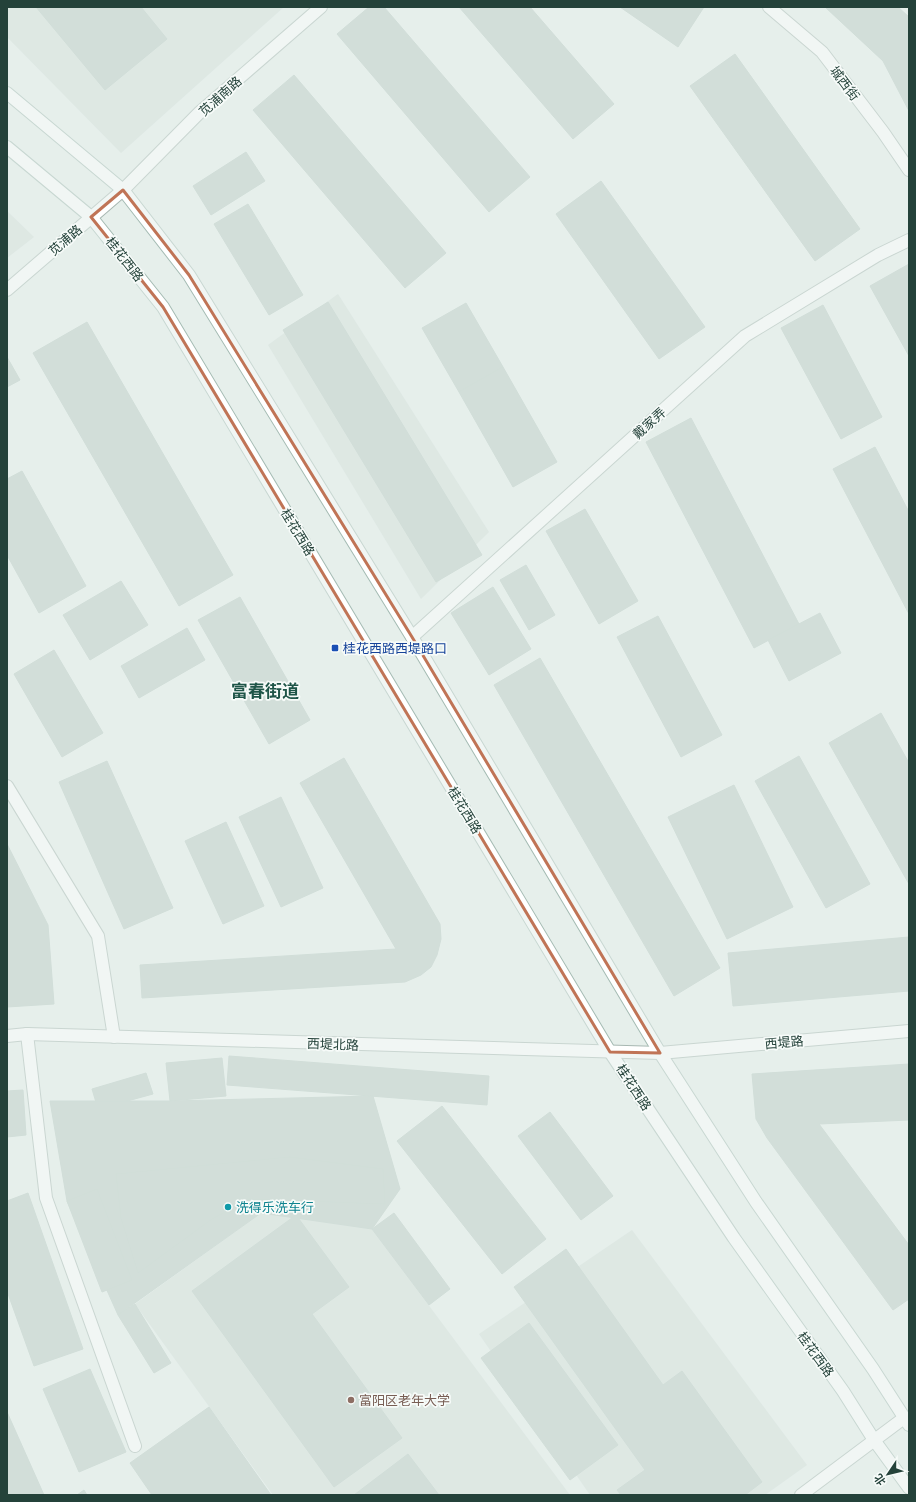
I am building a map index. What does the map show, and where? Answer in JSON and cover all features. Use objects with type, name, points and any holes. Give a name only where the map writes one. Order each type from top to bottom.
[{"type":"main road","name":"苋浦南路","points":[[123,190],[200,112],[321,7]]},
{"type":"main road","name":"城西街","points":[[769,7],[822,52],[883,132],[909,170]]},
{"type":"main road","points":[[7,93],[123,190],[189,275],[412,637],[660,1053],[756,1202],[874,1369],[907,1421],[874,1440],[801,1495]]},
{"type":"main road","name":"桂花西路","points":[[7,147],[91,217],[163,308],[610,1052],[734,1238],[843,1391],[874,1440],[909,1488]]},
{"type":"main road","name":"苋浦路","points":[[7,290],[123,190]]},
{"type":"main road","name":"戴家弄","points":[[412,637],[744,336],[878,255],[909,240]]},
{"type":"main road","points":[[7,786],[98,936],[114,1037]]},
{"type":"main road","name":"西堤路","points":[[660,1053],[909,1030]]},
{"type":"main road","points":[[27,1034],[46,1198],[135,1446]]},
{"type":"main road","name":"西堤北路","points":[[7,1036],[27,1034],[660,1053]]},
{"type":"highlighted area","points":[[123,190],[189,275],[412,637],[660,1053],[610,1052],[163,307],[91,217]]},
{"type":"shaded area","points":[[7,7],[284,7],[121,153],[7,37]]},
{"type":"shaded area","points":[[7,211],[34,237],[7,258]]},
{"type":"shaded area","points":[[338,294],[489,532],[421,599],[268,345]]},
{"type":"shaded area","name":"富阳区老年大学","points":[[261,1213],[372,1229],[570,1495],[273,1495],[135,1304]]},
{"type":"shaded area","points":[[632,1230],[807,1465],[765,1495],[590,1495],[479,1334]]},
{"type":"building","points":[[36,7],[141,7],[167,39],[105,90]]},
{"type":"building","points":[[369,7],[384,7],[530,177],[489,212],[337,34]]},
{"type":"building","points":[[459,7],[530,7],[614,104],[573,139]]},
{"type":"building","points":[[620,7],[704,7],[678,47]]},
{"type":"building","points":[[825,7],[898,7],[909,17],[909,111],[883,61]]},
{"type":"building","points":[[735,54],[860,229],[815,261],[690,86]]},
{"type":"building","points":[[294,75],[446,253],[405,288],[253,110]]},
{"type":"building","points":[[246,152],[265,181],[211,215],[193,186]]},
{"type":"building","points":[[601,181],[705,327],[659,359],[556,214]]},
{"type":"building","points":[[248,204],[303,295],[269,315],[214,224]]},
{"type":"building","points":[[909,264],[909,356],[870,286]]},
{"type":"building","points":[[328,302],[482,555],[436,582],[283,330]]},
{"type":"building","points":[[466,303],[503,367],[459,392],[422,328]]},
{"type":"building","points":[[823,305],[882,417],[841,439],[781,328]]},
{"type":"building","points":[[87,322],[233,575],[179,606],[33,353]]},
{"type":"building","points":[[7,357],[20,380],[7,387]]},
{"type":"building","points":[[503,367],[557,462],[513,487],[459,392]]},
{"type":"building","points":[[691,418],[799,624],[754,648],[646,442]]},
{"type":"building","points":[[875,447],[909,512],[909,614],[833,469]]},
{"type":"building","points":[[22,471],[86,586],[39,613],[7,555],[7,479]]},
{"type":"building","points":[[585,509],[638,601],[599,624],[546,531]]},
{"type":"building","points":[[526,565],[555,615],[529,630],[500,580]]},
{"type":"building","points":[[121,581],[148,625],[90,660],[63,615]]},
{"type":"building","points":[[493,587],[531,649],[489,675],[451,613]]},
{"type":"building","points":[[240,597],[310,720],[269,744],[198,620]]},
{"type":"building","points":[[820,613],[841,653],[789,681],[768,640]]},
{"type":"building","points":[[658,616],[722,735],[681,757],[617,637]]},
{"type":"building","points":[[187,628],[205,660],[139,698],[121,666]]},
{"type":"building","points":[[54,650],[103,733],[62,757],[14,674]]},
{"type":"building","points":[[540,658],[720,968],[674,996],[494,685]]},
{"type":"building","points":[[881,713],[909,763],[909,884],[829,743]]},
{"type":"building","points":[[799,756],[870,884],[826,908],[755,781]]},
{"type":"building","points":[[344,758],[440,924],[441,939],[437,955],[431,967],[421,975],[405,982],[142,998],[140,965],[396,949],[300,783]]},
{"type":"building","points":[[107,761],[173,908],[124,929],[59,782]]},
{"type":"building","points":[[734,785],[793,907],[727,939],[668,817]]},
{"type":"building","points":[[281,797],[323,888],[281,907],[239,817]]},
{"type":"building","points":[[226,822],[264,906],[223,924],[185,841]]},
{"type":"building","points":[[7,844],[48,925],[54,1004],[7,1007]]},
{"type":"building","points":[[909,937],[909,991],[733,1006],[728,953]]},
{"type":"building","points":[[229,1056],[489,1076],[487,1105],[227,1085]]},
{"type":"building","points":[[222,1058],[226,1096],[170,1101],[166,1063]]},
{"type":"building","points":[[909,1064],[909,1120],[819,1124],[909,1245],[909,1299],[893,1310],[767,1138],[756,1119],[752,1074]]},
{"type":"building","points":[[146,1073],[153,1094],[98,1109],[92,1089]]},
{"type":"building","points":[[23,1090],[26,1135],[7,1137],[7,1091]]},
{"type":"building","name":"洗得乐洗车行","points":[[373,1096],[400,1189],[372,1229],[261,1213],[118,1315],[67,1201],[50,1101],[170,1101]]},
{"type":"building","points":[[442,1106],[546,1239],[502,1274],[397,1141]]},
{"type":"building","points":[[550,1112],[613,1196],[581,1220],[518,1136]]},
{"type":"building","points":[[290,1157],[383,1169],[385,1204],[249,1199],[212,1219],[138,1273],[121,1218],[116,1174]]},
{"type":"building","points":[[97,1189],[132,1280],[102,1292],[67,1201]]},
{"type":"building","points":[[28,1193],[83,1349],[34,1366],[7,1291],[7,1201]]},
{"type":"building","points":[[394,1213],[450,1289],[429,1305],[372,1229]]},
{"type":"building","points":[[296,1215],[349,1287],[312,1314],[402,1438],[334,1487],[192,1291]]},
{"type":"building","points":[[566,1249],[663,1385],[682,1371],[762,1482],[745,1495],[621,1495],[617,1490],[645,1470],[514,1287]]},
{"type":"building","points":[[135,1304],[171,1363],[154,1373],[118,1315]]},
{"type":"building","points":[[529,1323],[618,1445],[570,1480],[481,1358]]},
{"type":"building","points":[[90,1369],[126,1452],[79,1472],[43,1389]]},
{"type":"building","points":[[209,1407],[271,1495],[152,1495],[130,1463]]},
{"type":"building","points":[[7,1412],[44,1495],[7,1495]]},
{"type":"building","points":[[408,1454],[439,1495],[354,1495]]},
{"type":"building","points":[[84,1490],[87,1495],[77,1495]]},
{"type":"place","name":"桂花西路西堤路口","points":[[335,648]]},
{"type":"place","name":"洗得乐洗车行","points":[[228,1207]]},
{"type":"place","name":"富阳区老年大学","points":[[351,1400]]},
{"type":"district","name":"富春街道","points":[[265,691]]}]
